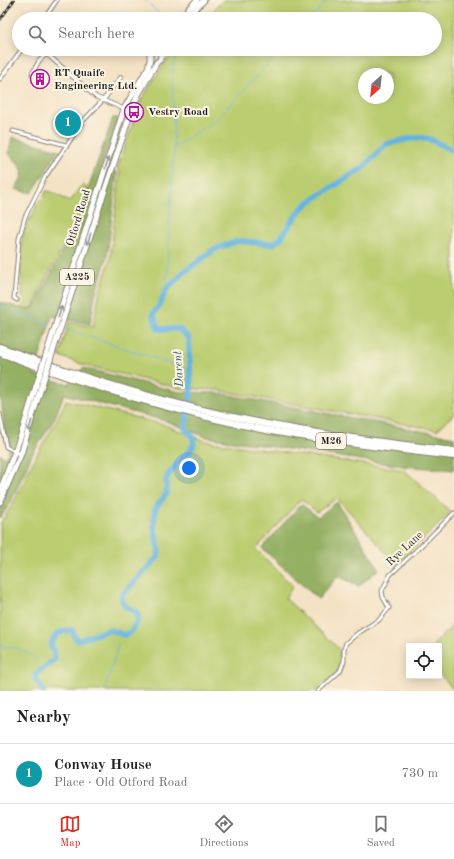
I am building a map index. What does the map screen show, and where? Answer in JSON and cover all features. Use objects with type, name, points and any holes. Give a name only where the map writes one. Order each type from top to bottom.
[{"type":"highway","name":"M26","points":[[0,347],[67,371],[171,405]]},
{"type":"highway","name":"M26","points":[[0,353],[83,382],[210,415],[310,438],[454,456]]},
{"type":"highway","name":"M26","points":[[210,415],[328,435],[454,451]]},
{"type":"main road","points":[[186,12],[197,0]]},
{"type":"main road","points":[[193,12],[204,0]]},
{"type":"main road","name":"Otford Road","points":[[50,350],[124,109],[148,68],[150,60],[149,56]]},
{"type":"main road","name":"Otford Road","points":[[38,387],[131,112],[138,95],[157,62],[160,60],[161,56]]},
{"type":"main road","points":[[150,60],[152,62],[157,62]]},
{"type":"main road","name":"A225","points":[[0,491],[38,387]]},
{"type":"main road","name":"A225","points":[[0,502],[21,454],[38,387]]},
{"type":"street","points":[[49,12],[57,0]]},
{"type":"street","points":[[0,79],[17,56]]},
{"type":"street","points":[[32,74],[39,62],[45,56]]},
{"type":"street","points":[[49,56],[96,97],[104,99],[131,112]]},
{"type":"street","points":[[17,300],[14,298],[17,277],[16,262],[20,231],[37,190],[84,120],[121,78]]},
{"type":"street","points":[[13,131],[66,145]]},
{"type":"street","points":[[0,414],[6,447],[21,454]]},
{"type":"street","name":"Rye Lane","points":[[318,691],[340,671],[344,661],[344,649],[346,643],[358,633],[379,620],[389,608],[383,597],[382,590],[390,575],[429,539],[454,513]]},
{"type":"green space","points":[[223,0],[454,0],[454,414],[437,430],[217,390],[179,388],[84,365],[59,356],[69,322],[93,327],[99,294],[110,260],[120,172],[117,169],[141,100],[170,56],[442,56],[442,12],[212,12]]},
{"type":"green space","points":[[113,118],[118,118],[101,168],[117,172],[107,257],[95,295],[90,324],[52,316],[34,375],[68,384],[83,368],[179,392],[218,393],[454,437],[454,470],[402,466],[206,437],[166,421],[64,394],[54,420],[32,454],[11,502],[0,518],[0,454],[5,458],[11,444],[6,441],[0,391],[3,368],[0,367],[0,302],[27,310],[34,307],[84,211],[89,186]]},
{"type":"green space","points":[[12,137],[59,150],[32,193],[15,189],[21,178],[22,170],[18,163],[9,154]]},
{"type":"green space","points":[[84,185],[87,188],[86,195],[79,216],[44,282],[33,307],[27,309],[21,308],[25,300],[22,296],[20,264],[21,249],[24,232],[35,211],[36,204],[44,197],[46,191],[52,192],[70,202],[80,187]]},
{"type":"green space","points":[[66,400],[165,425],[205,441],[404,470],[451,512],[397,565],[337,498],[317,512],[301,499],[256,549],[293,586],[285,598],[340,650],[340,668],[316,691],[0,691],[0,524],[13,504],[34,459],[56,422]]},
{"type":"green space","points":[[337,502],[379,569],[359,586],[338,576],[318,599],[262,548],[301,504],[318,517]]},
{"type":"green space","points":[[454,624],[454,690],[442,676],[442,643],[435,643]]},
{"type":"waterway","points":[[145,0],[157,12]]},
{"type":"waterway","points":[[317,12],[328,0]]},
{"type":"waterway","points":[[174,146],[172,72],[175,56]]},
{"type":"waterway","points":[[166,290],[174,147],[215,121],[275,56]]},
{"type":"waterway","name":"Darent","points":[[43,691],[35,675],[55,659],[51,646],[58,634],[64,631],[72,630],[76,639],[79,640],[109,630],[125,635],[134,627],[138,614],[124,605],[122,595],[157,558],[159,552],[154,526],[155,509],[167,493],[166,481],[168,475],[181,459],[191,450],[194,443],[193,437],[185,428],[191,395],[189,338],[179,329],[158,329],[153,314],[160,305],[166,290],[183,273],[215,249],[239,241],[273,244],[280,239],[300,210],[309,202],[364,167],[386,144],[413,138],[420,138],[429,139],[454,151]]},
{"type":"waterway","points":[[0,306],[9,310]]},
{"type":"waterway","points":[[15,312],[51,325]]},
{"type":"waterway","points":[[65,329],[84,335]]},
{"type":"waterway","points":[[90,337],[190,370]]},
{"type":"waterway","points":[[105,691],[118,644]]},
{"type":"waterway","points":[[0,645],[19,649],[36,660]]},
{"type":"railway","points":[[0,20],[14,0]]},
{"type":"place","name":"RT Quaife Engineering Ltd.","points":[[40,79]]},
{"type":"place","name":"Vestry Road","points":[[134,112]]},
{"type":"place","name":"Conway House","points":[[68,123]]}]
